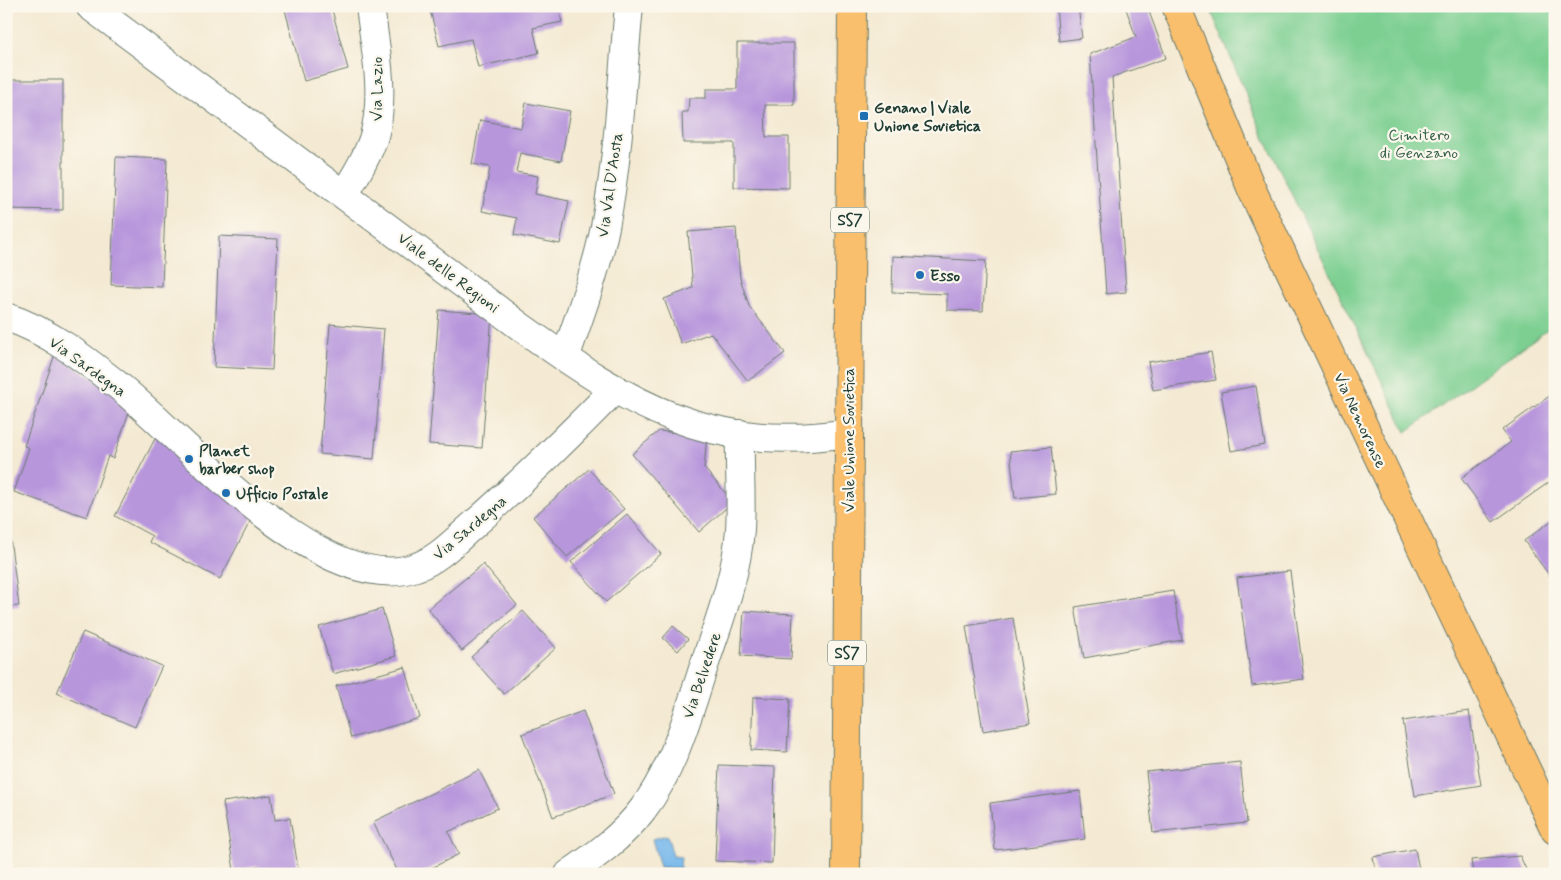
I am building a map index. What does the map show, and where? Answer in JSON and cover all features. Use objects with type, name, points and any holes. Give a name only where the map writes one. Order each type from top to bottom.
[{"type":"main road","name":"Viale Unione Sovietica","points":[[846,874],[852,6]]},
{"type":"main road","name":"Via Nemorense","points":[[1176,6],[1252,190],[1555,830]]},
{"type":"street","name":"Viale delle Regioni","points":[[90,6],[566,358],[615,389],[677,420],[706,428],[786,439],[848,433]]},
{"type":"street","name":"Via Lazio","points":[[345,194],[370,147],[378,114],[379,85],[370,6]]},
{"type":"street","name":"Via Val D'Aosta","points":[[566,358],[591,280],[605,227],[614,166],[628,6]]},
{"type":"street","name":"Via Sardegna","points":[[6,317],[19,321],[52,338],[101,372],[223,480],[290,532],[336,560],[376,572],[387,573],[417,567],[445,548],[538,467],[615,389]]},
{"type":"street","name":"Via Belvedere","points":[[569,874],[606,847],[632,822],[653,795],[678,742],[728,594],[735,562],[740,530],[740,434]]},
{"type":"green space","name":"Cimitero di Genzano","points":[[1209,6],[1555,6],[1555,324],[1406,432],[1265,139]]},
{"type":"water","points":[[667,835],[673,856],[681,857],[680,868],[660,867],[652,839]]},
{"type":"building","points":[[284,6],[331,6],[348,69],[304,81]]},
{"type":"building","points":[[429,6],[558,6],[562,22],[533,28],[539,53],[478,67],[471,39],[439,46]]},
{"type":"building","points":[[1056,6],[1078,6],[1082,38],[1059,41]]},
{"type":"building","points":[[1125,6],[1147,6],[1166,58],[1112,77],[1126,292],[1106,294],[1090,54],[1136,37]]},
{"type":"building","points":[[737,43],[794,43],[794,105],[765,105],[766,137],[789,137],[789,188],[734,187],[734,143],[683,143],[682,112],[688,112],[689,98],[706,98],[706,89],[737,89]]},
{"type":"building","points":[[7,80],[63,80],[63,210],[6,209]]},
{"type":"building","points":[[526,103],[570,111],[561,161],[520,153],[516,172],[538,176],[535,194],[569,201],[560,244],[514,235],[517,218],[482,211],[490,167],[472,164],[480,120],[521,128]]},
{"type":"building","points":[[116,157],[167,159],[162,287],[111,285]]},
{"type":"building","points":[[736,228],[740,278],[749,306],[785,353],[748,381],[711,333],[681,344],[664,299],[693,288],[688,232]]},
{"type":"building","points":[[219,236],[278,239],[272,370],[214,367]]},
{"type":"building","points":[[893,256],[986,261],[983,311],[947,310],[947,294],[892,292]]},
{"type":"building","points":[[439,310],[492,314],[482,448],[429,444]]},
{"type":"building","points":[[330,324],[384,329],[374,459],[320,454]]},
{"type":"building","points":[[1211,352],[1216,380],[1153,390],[1148,362]]},
{"type":"building","points":[[55,354],[132,403],[113,459],[108,456],[87,517],[14,492],[29,448],[24,446]]},
{"type":"building","points":[[1256,386],[1265,445],[1231,451],[1221,392]]},
{"type":"building","points":[[1555,392],[1555,478],[1493,522],[1461,478],[1511,442],[1502,430]]},
{"type":"building","points":[[160,429],[254,514],[220,579],[149,542],[152,536],[115,516]]},
{"type":"building","points":[[659,431],[707,436],[704,468],[733,502],[699,532],[632,454]]},
{"type":"building","points":[[1051,447],[1056,494],[1015,498],[1010,451]]},
{"type":"building","points":[[589,469],[624,509],[567,557],[533,517]]},
{"type":"building","points":[[627,514],[661,554],[606,602],[571,562]]},
{"type":"building","points":[[1555,518],[1555,583],[1524,541]]},
{"type":"building","points":[[6,538],[10,538],[19,606],[6,607]]},
{"type":"building","points":[[483,564],[517,605],[462,651],[428,609]]},
{"type":"building","points":[[1290,571],[1304,679],[1252,686],[1237,578]]},
{"type":"building","points":[[1173,591],[1182,640],[1084,658],[1075,607]]},
{"type":"building","points":[[382,609],[396,656],[333,674],[319,627]]},
{"type":"building","points":[[523,611],[556,648],[504,694],[471,657]]},
{"type":"building","points":[[744,611],[793,614],[791,659],[741,656]]},
{"type":"building","points":[[1013,618],[1030,723],[983,731],[966,626]]},
{"type":"building","points":[[673,626],[688,639],[678,651],[663,638]]},
{"type":"building","points":[[83,632],[162,666],[135,727],[57,693]]},
{"type":"building","points":[[405,667],[420,718],[351,738],[336,686]]},
{"type":"building","points":[[753,697],[790,699],[787,752],[751,750]]},
{"type":"building","points":[[583,711],[614,794],[553,817],[522,734]]},
{"type":"building","points":[[1469,711],[1481,785],[1415,796],[1403,721]]},
{"type":"building","points":[[1240,762],[1247,823],[1153,833],[1146,772]]},
{"type":"building","points":[[719,765],[775,767],[772,863],[715,861]]},
{"type":"building","points":[[479,770],[498,808],[448,832],[459,854],[420,874],[399,874],[373,822]]},
{"type":"building","points":[[1080,791],[1085,839],[995,850],[990,803]]},
{"type":"building","points":[[271,795],[275,820],[290,818],[299,874],[261,874],[259,866],[234,870],[223,802]]},
{"type":"building","points":[[1415,849],[1420,874],[1376,874],[1373,857]]},
{"type":"building","points":[[1520,856],[1528,874],[1473,874],[1471,860]]},
{"type":"place","name":"Genano | Viale Unione Sovietica","points":[[864,116]]},
{"type":"place","name":"Esso","points":[[920,275]]},
{"type":"place","name":"Planet barber shop","points":[[189,459]]},
{"type":"place","name":"Ufficio Postale","points":[[226,493]]}]
